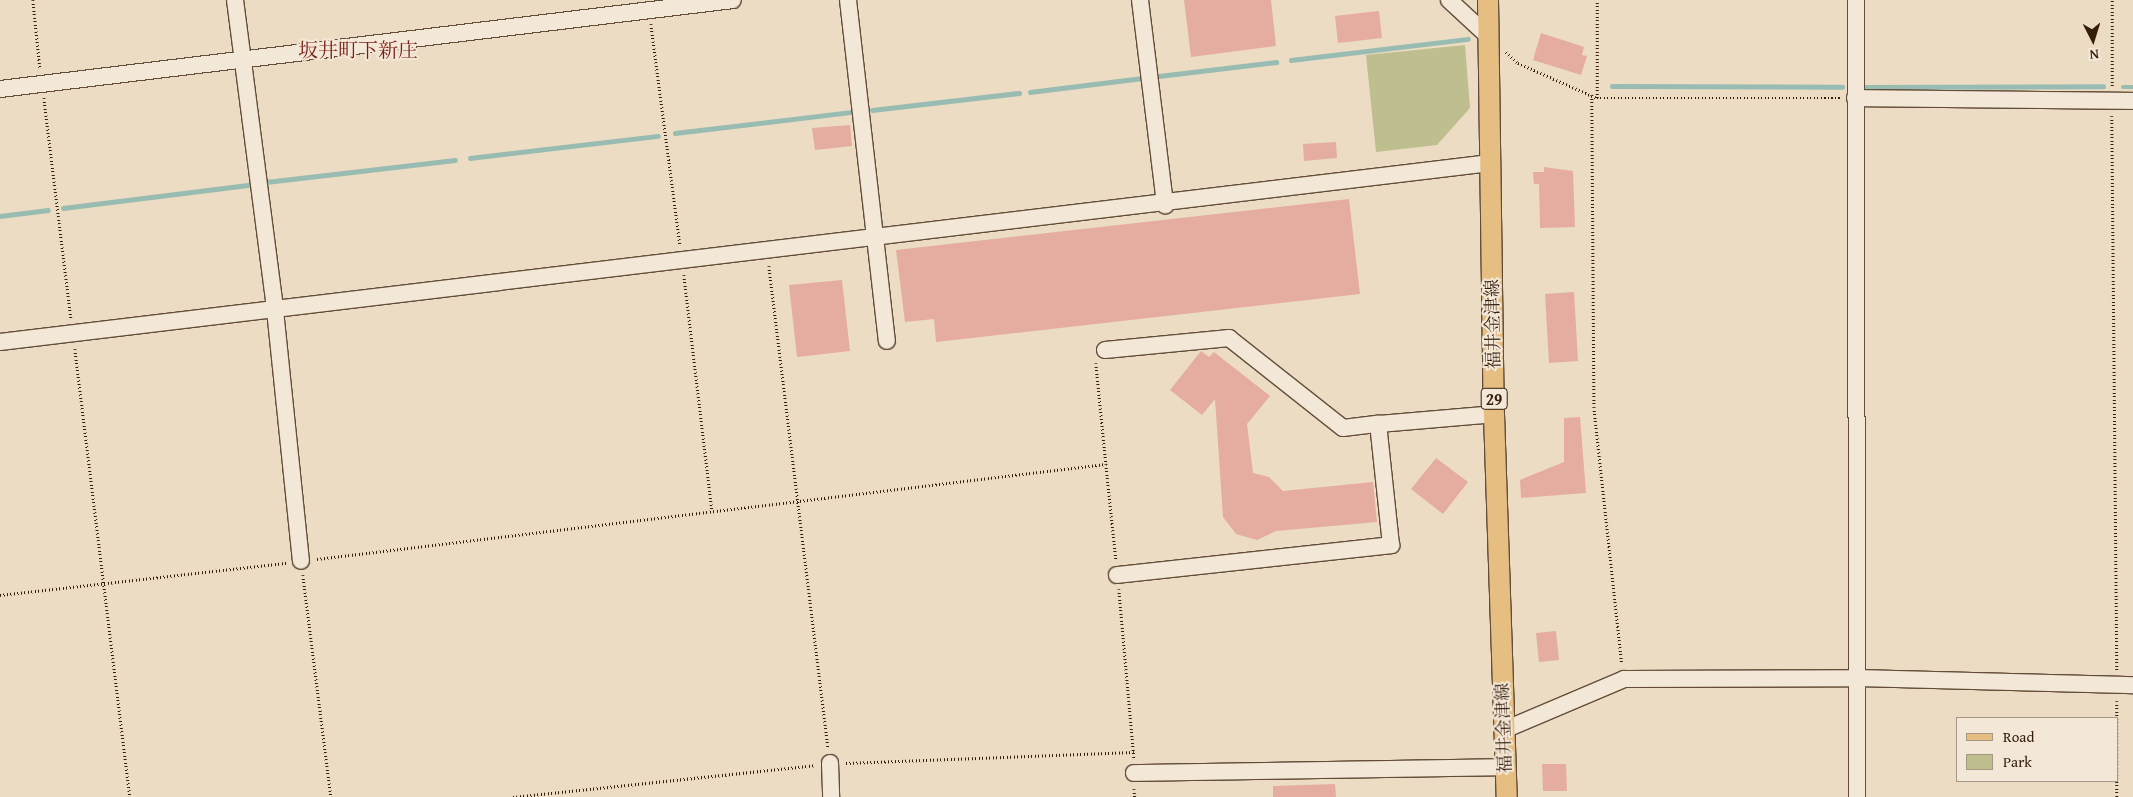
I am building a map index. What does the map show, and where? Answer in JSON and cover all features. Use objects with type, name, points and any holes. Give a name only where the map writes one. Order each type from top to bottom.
[{"type":"main road","name":"福井金津線","points":[[1488,0],[1494,414],[1507,797]]},
{"type":"street","points":[[235,0],[275,310],[301,561]]},
{"type":"street","points":[[0,89],[733,0]]},
{"type":"street","points":[[848,0],[887,341]]},
{"type":"street","points":[[1140,0],[1165,205]]},
{"type":"street","points":[[1449,0],[1489,38]]},
{"type":"street","points":[[1856,0],[1857,797]]},
{"type":"street","points":[[1855,98],[2133,101]]},
{"type":"street","points":[[0,342],[1165,205],[1357,176],[1490,162]]},
{"type":"street","points":[[1099,351],[1229,338],[1343,428],[1494,414]]},
{"type":"street","points":[[1118,575],[1391,545],[1378,424]]},
{"type":"street","points":[[1504,730],[1624,679],[1858,678],[2125,685]]},
{"type":"street","points":[[830,763],[831,797]]},
{"type":"street","points":[[1134,773],[1506,767]]},
{"type":"path","points":[[33,0],[102,583],[130,797]]},
{"type":"path","points":[[1597,0],[1597,98]]},
{"type":"path","points":[[2112,0],[2112,101],[2125,685],[2117,797]]},
{"type":"path","points":[[1489,38],[1518,63],[1597,98],[1855,98]]},
{"type":"path","points":[[1592,96],[1594,408],[1624,679]]},
{"type":"path","points":[[767,252],[800,500],[830,763]]},
{"type":"path","points":[[1099,351],[1106,464],[1134,752],[1135,797]]},
{"type":"path","points":[[0,595],[301,561],[1106,464]]},
{"type":"path","points":[[301,561],[331,797]]},
{"type":"path","points":[[513,797],[830,763],[1134,752]]},
{"type":"green space","points":[[1465,45],[1470,108],[1437,145],[1376,152],[1366,55]]},
{"type":"building","points":[[1184,0],[1271,0],[1276,46],[1191,57]]},
{"type":"building","points":[[1379,11],[1382,38],[1338,43],[1335,16]]},
{"type":"building","points":[[1541,33],[1584,47],[1582,55],[1587,56],[1581,75],[1533,60]]},
{"type":"building","points":[[850,125],[852,146],[815,150],[812,128]]},
{"type":"building","points":[[1336,142],[1337,158],[1304,161],[1303,144]]},
{"type":"building","points":[[1544,167],[1573,171],[1575,227],[1540,228],[1539,184],[1534,184],[1533,172],[1544,172]]},
{"type":"building","points":[[1349,199],[1360,294],[936,342],[934,319],[905,322],[896,250]]},
{"type":"building","points":[[842,280],[850,351],[797,357],[789,285]]},
{"type":"building","points":[[1574,292],[1578,361],[1549,363],[1545,294]]},
{"type":"building","points":[[1201,351],[1209,357],[1214,352],[1270,396],[1247,424],[1253,473],[1269,477],[1283,491],[1373,482],[1377,522],[1276,531],[1257,540],[1236,534],[1223,517],[1215,399],[1202,415],[1170,390]]},
{"type":"building","points":[[1580,417],[1586,493],[1521,498],[1520,480],[1564,462],[1564,418]]},
{"type":"building","points":[[1436,458],[1468,482],[1443,514],[1411,489]]},
{"type":"building","points":[[1556,631],[1559,660],[1539,662],[1536,633]]},
{"type":"building","points":[[1542,764],[1566,764],[1567,791],[1543,791]]},
{"type":"building","points":[[1335,784],[1336,797],[1273,797],[1273,786]]},
{"type":"waterway","points":[[1291,60],[1468,39]]},
{"type":"waterway","points":[[1159,76],[1276,62]]},
{"type":"waterway","points":[[1030,92],[1142,78]]},
{"type":"waterway","points":[[1612,86],[1842,87]]},
{"type":"waterway","points":[[1862,87],[2103,86]]},
{"type":"waterway","points":[[2123,87],[2133,87]]},
{"type":"waterway","points":[[872,110],[1019,93]]},
{"type":"waterway","points":[[675,133],[852,112]]},
{"type":"waterway","points":[[470,158],[658,136]]},
{"type":"waterway","points":[[266,182],[455,160]]},
{"type":"waterway","points":[[63,208],[248,185]]},
{"type":"waterway","points":[[0,216],[48,210]]},
{"type":"district","name":"坂井町下新庄","points":[[358,49]]}]
